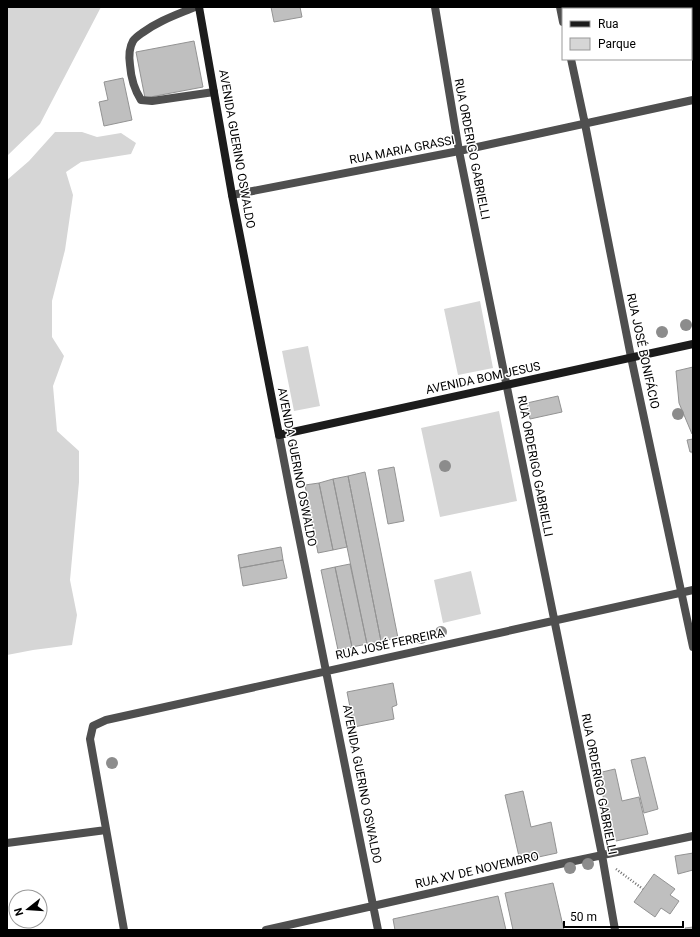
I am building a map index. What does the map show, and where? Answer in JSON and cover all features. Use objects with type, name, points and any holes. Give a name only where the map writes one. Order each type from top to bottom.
[{"type":"street","points":[[194,7],[164,20],[133,40],[129,56],[133,85],[141,100],[146,101],[214,92]]},
{"type":"street","name":"AVENIDA GUERINO OSWALDO","points":[[199,7],[232,195],[292,504],[378,930]]},
{"type":"street","name":"RUA ORDERIGO GABRIELLI","points":[[434,7],[459,151],[616,930]]},
{"type":"street","points":[[560,7],[562,17]]},
{"type":"street","name":"RUA JOSÉ BONIFÁCIO","points":[[571,60],[631,358],[693,648]]},
{"type":"street","name":"RUA MARIA GRASSI","points":[[232,195],[459,151],[693,100]]},
{"type":"street","name":"AVENIDA BOM JESUS","points":[[279,435],[693,344]]},
{"type":"street","name":"RUA JOSÉ FERREIRA","points":[[106,830],[90,739],[93,726],[106,720],[326,670],[693,590]]},
{"type":"street","points":[[7,844],[106,830],[124,930]]},
{"type":"street","name":"RUA XV DE NOVEMBRO","points":[[266,930],[693,836]]},
{"type":"path","points":[[616,869],[643,889]]},
{"type":"green space","points":[[7,7],[101,7],[40,124],[7,156]]},
{"type":"green space","points":[[55,132],[82,132],[97,137],[121,133],[136,143],[131,154],[81,162],[66,172],[73,195],[65,250],[52,301],[52,337],[64,356],[53,386],[57,431],[79,451],[79,482],[70,580],[77,615],[72,645],[7,655],[7,180],[29,161]]},
{"type":"green space","points":[[480,301],[493,368],[458,375],[444,309]]},
{"type":"green space","points":[[308,346],[320,406],[294,411],[282,351]]},
{"type":"green space","points":[[499,411],[517,501],[440,517],[421,428]]},
{"type":"green space","points":[[471,571],[481,614],[443,623],[434,580]]},
{"type":"building","points":[[271,7],[300,7],[302,17],[274,22]]},
{"type":"building","points":[[194,41],[203,87],[145,98],[136,52]]},
{"type":"building","points":[[123,78],[132,120],[104,126],[99,102],[108,100],[104,82]]},
{"type":"building","points":[[693,367],[692,434],[679,403],[676,371]]},
{"type":"building","points":[[558,396],[562,412],[530,419],[527,403]]},
{"type":"building","points":[[693,439],[693,456],[692,452],[690,452],[687,440]]},
{"type":"building","points":[[394,467],[404,521],[388,524],[378,470]]},
{"type":"building","points":[[365,472],[398,638],[381,641],[348,476]]},
{"type":"building","points":[[348,476],[381,641],[367,644],[333,479]]},
{"type":"building","points":[[333,479],[347,547],[333,550],[319,483]]},
{"type":"building","points":[[319,483],[333,550],[318,553],[305,485]]},
{"type":"building","points":[[281,547],[283,560],[240,568],[238,555]]},
{"type":"building","points":[[283,560],[287,578],[243,586],[240,568]]},
{"type":"building","points":[[350,564],[367,644],[352,647],[335,567]]},
{"type":"building","points":[[335,567],[352,647],[338,650],[321,570]]},
{"type":"building","points":[[393,683],[397,705],[392,707],[394,719],[354,727],[347,692]]},
{"type":"building","points":[[645,757],[658,809],[644,813],[631,760]]},
{"type":"building","points":[[615,769],[622,801],[639,797],[648,834],[616,841],[612,837],[598,773]]},
{"type":"building","points":[[523,791],[531,827],[551,822],[557,853],[520,861],[505,795]]},
{"type":"building","points":[[693,853],[693,870],[678,874],[675,856]]},
{"type":"building","points":[[654,874],[675,889],[670,895],[679,901],[670,914],[661,908],[655,917],[634,902]]},
{"type":"building","points":[[553,883],[564,930],[513,930],[505,893]]},
{"type":"building","points":[[498,896],[506,930],[395,930],[393,919]]},
{"type":"building","points":[[693,927],[693,930],[686,930],[685,928]]}]
